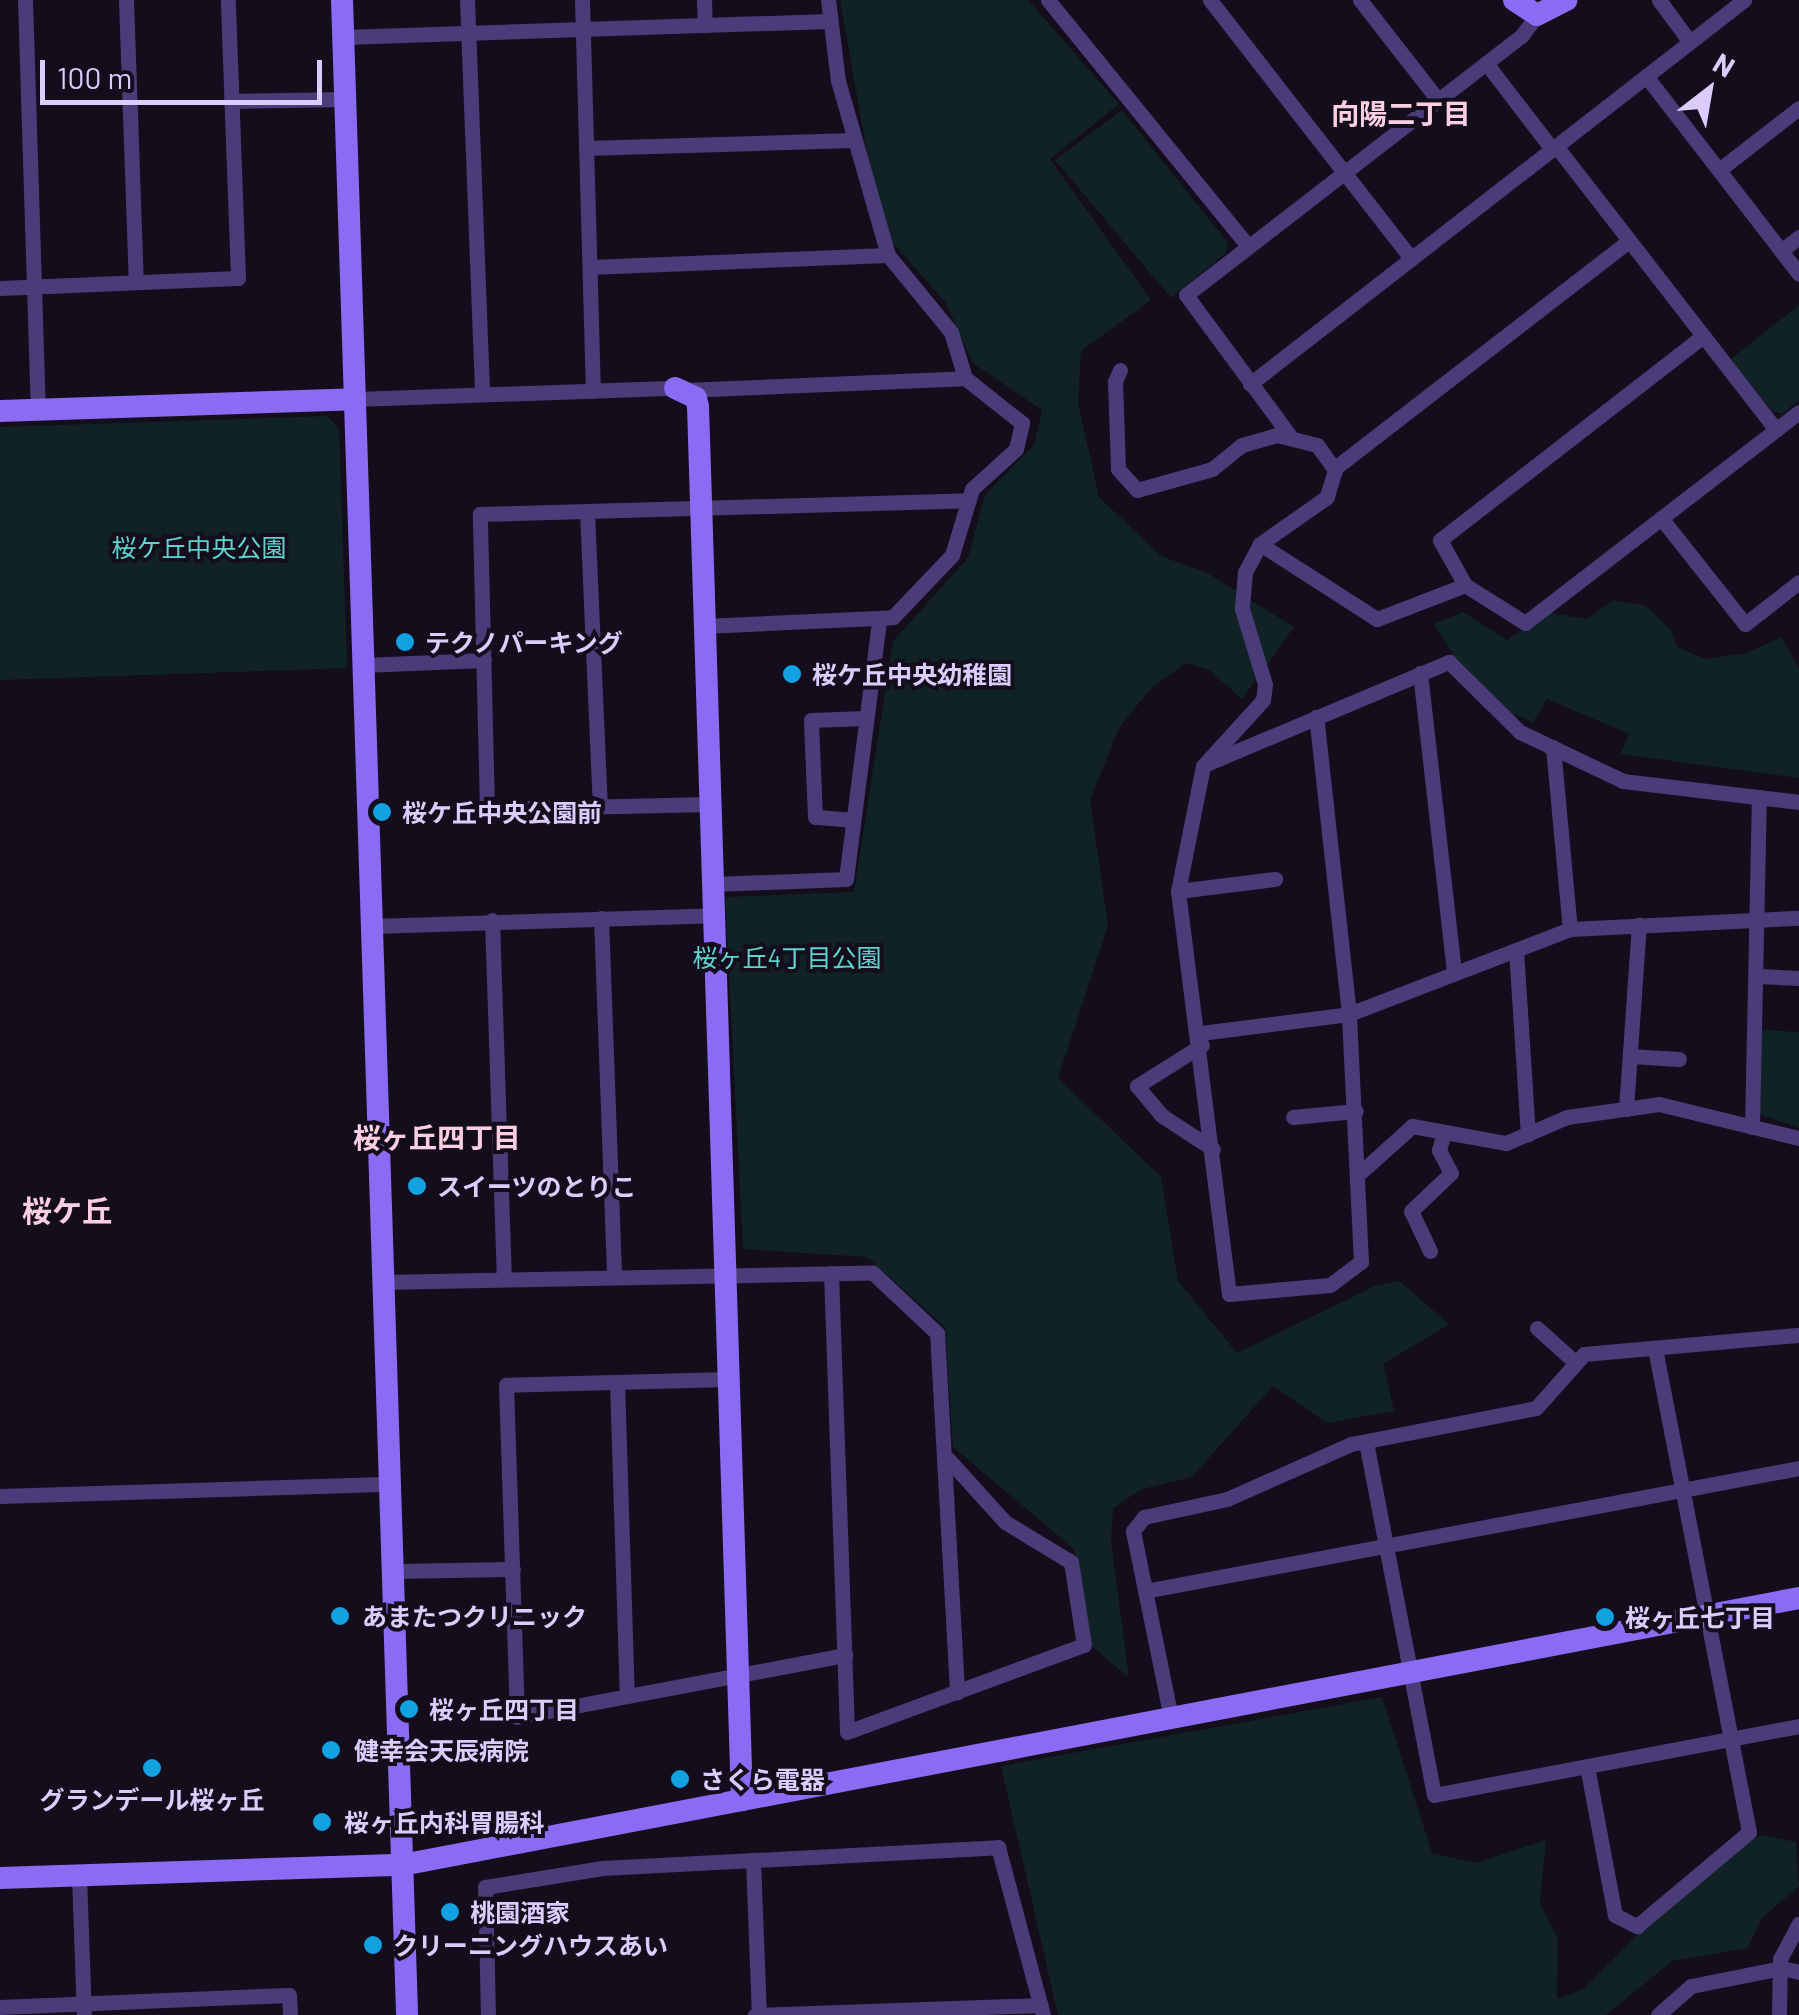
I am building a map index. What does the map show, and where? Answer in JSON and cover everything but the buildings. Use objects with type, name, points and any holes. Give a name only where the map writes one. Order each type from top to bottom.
[{"type":"street","points":[[25,0],[38,409]]},
{"type":"street","points":[[126,0],[136,282]]},
{"type":"street","points":[[0,288],[238,278],[228,0]]},
{"type":"street","points":[[342,0],[407,2015]]},
{"type":"street","points":[[466,0],[482,394]]},
{"type":"street","points":[[582,0],[593,390]]},
{"type":"street","points":[[704,0],[705,25]]},
{"type":"street","points":[[705,626],[893,617],[952,555],[972,489],[1016,449],[1022,423],[965,378],[951,332],[888,255],[853,140],[828,0]]},
{"type":"street","points":[[1048,0],[1249,248]]},
{"type":"street","points":[[1210,0],[1411,258]]},
{"type":"street","points":[[1360,0],[1438,100]]},
{"type":"street","points":[[1514,0],[1537,15]]},
{"type":"street","points":[[1290,436],[1186,295],[1486,63],[1537,15],[1566,0]]},
{"type":"street","points":[[1659,0],[1690,42]]},
{"type":"street","points":[[1250,384],[1744,0]]},
{"type":"street","points":[[344,37],[829,20]]},
{"type":"street","points":[[1486,63],[1776,430]]},
{"type":"street","points":[[1646,76],[1799,274]]},
{"type":"street","points":[[231,101],[346,99]]},
{"type":"street","points":[[1719,170],[1799,108]]},
{"type":"street","points":[[586,148],[853,140]]},
{"type":"street","points":[[1781,251],[1799,237]]},
{"type":"street","points":[[1316,716],[1350,1014],[1361,1172],[1360,1262],[1330,1285],[1229,1294],[1201,1039],[1178,891],[1203,766],[1263,700],[1265,684],[1245,632],[1241,594],[1260,544],[1328,497],[1334,468],[1629,241]]},
{"type":"street","points":[[590,266],[888,255]]},
{"type":"street","points":[[1703,336],[1440,540],[1464,584],[1525,623],[1799,412]]},
{"type":"street","points":[[1120,370],[1115,381],[1118,469],[1137,490],[1212,470],[1259,438],[1290,436],[1317,446],[1334,468]]},
{"type":"street","points":[[0,410],[965,378]]},
{"type":"street","points":[[680,389],[698,407],[742,1800]]},
{"type":"street","points":[[710,804],[488,809],[480,514],[969,500]]},
{"type":"street","points":[[587,512],[600,807]]},
{"type":"street","points":[[1661,518],[1745,624],[1799,582]]},
{"type":"street","points":[[1260,544],[1377,619],[1464,584]]},
{"type":"street","points":[[713,884],[846,879],[879,620]]},
{"type":"street","points":[[364,665],[484,660]]},
{"type":"street","points":[[1203,766],[1449,662],[1497,716],[1623,781],[1799,802]]},
{"type":"street","points":[[1420,673],[1454,973]]},
{"type":"street","points":[[853,820],[815,818],[811,720],[866,718]]},
{"type":"street","points":[[1553,747],[1570,929]]},
{"type":"street","points":[[1752,1127],[1760,916],[1759,797]]},
{"type":"street","points":[[1178,891],[1275,879]]},
{"type":"street","points":[[371,926],[714,915]]},
{"type":"street","points":[[1213,1149],[1160,1115],[1137,1086],[1201,1039],[1350,1014],[1570,929],[1760,916],[1799,918]]},
{"type":"street","points":[[601,918],[614,1275]]},
{"type":"street","points":[[492,920],[504,1278]]},
{"type":"street","points":[[1626,1109],[1639,924]]},
{"type":"street","points":[[1516,950],[1528,1135]]},
{"type":"street","points":[[1758,976],[1799,978]]},
{"type":"street","points":[[1630,1056],[1679,1059]]},
{"type":"street","points":[[1361,1172],[1412,1126],[1506,1143],[1568,1117],[1659,1104],[1799,1138]]},
{"type":"street","points":[[1294,1117],[1356,1111]]},
{"type":"street","points":[[1430,1251],[1411,1211],[1451,1173],[1439,1150],[1444,1132]]},
{"type":"street","points":[[382,1282],[726,1272],[873,1273],[937,1333],[948,1459],[957,1692]]},
{"type":"street","points":[[831,1273],[848,1732],[1084,1645],[1071,1562],[1006,1522],[948,1459]]},
{"type":"street","points":[[1537,1328],[1576,1363]]},
{"type":"street","points":[[1171,1718],[1133,1531],[1144,1517],[1227,1499],[1366,1442],[1536,1408],[1584,1354],[1799,1334]]},
{"type":"street","points":[[1587,1766],[1615,1915],[1637,1926],[1750,1832],[1656,1348]]},
{"type":"street","points":[[729,1379],[506,1385],[517,1717],[845,1655]]},
{"type":"street","points":[[617,1382],[627,1696]]},
{"type":"street","points":[[1366,1442],[1434,1795],[1799,1726]]},
{"type":"street","points":[[1145,1592],[1799,1468]]},
{"type":"street","points":[[0,1496],[390,1484]]},
{"type":"street","points":[[392,1571],[513,1570]]},
{"type":"street","points":[[0,1878],[402,1865],[1799,1598]]},
{"type":"street","points":[[488,2015],[485,1887],[602,1868],[998,1847],[1042,2010],[757,2015],[753,1860]]},
{"type":"street","points":[[79,1875],[84,2009]]},
{"type":"street","points":[[1779,2015],[1782,1968],[1799,1924]]},
{"type":"street","points":[[1658,2015],[1690,1986],[1782,1968],[1799,1972]]},
{"type":"street","points":[[0,2007],[187,2007],[289,1995],[290,2015]]},
{"type":"green space","name":"桜ヶ丘4丁目公園","points":[[840,0],[1028,0],[1119,104],[1050,159],[1151,300],[1081,351],[1078,403],[1099,497],[1161,556],[1207,573],[1294,627],[1242,699],[1209,670],[1186,663],[1151,688],[1119,728],[1090,800],[1108,926],[1058,1078],[1161,1177],[1178,1281],[1237,1353],[1375,1286],[1399,1281],[1449,1324],[1383,1364],[1394,1411],[1327,1423],[1273,1386],[1192,1477],[1142,1489],[1113,1508],[1111,1542],[1129,1678],[1092,1646],[1074,1549],[953,1447],[945,1327],[867,1257],[743,1249],[725,897],[854,892],[893,641],[968,558],[985,495],[1034,445],[1042,410],[973,363],[946,303],[892,242],[873,186]]},
{"type":"green space","points":[[1122,110],[1228,243],[1226,253],[1171,298],[1055,160]]},
{"type":"green space","points":[[1799,305],[1799,400],[1782,414],[1772,411],[1731,359]]},
{"type":"green space","name":"桜ケ丘中央公園","points":[[327,416],[339,428],[347,668],[0,680],[0,427]]},
{"type":"green space","points":[[1613,600],[1646,606],[1671,630],[1677,647],[1705,659],[1747,653],[1781,637],[1799,668],[1799,778],[1621,754],[1629,734],[1547,699],[1533,722],[1511,713],[1469,679],[1434,624],[1463,612],[1507,640],[1550,613],[1587,619]]},
{"type":"green space","points":[[1761,1030],[1799,1032],[1799,1128],[1760,1114]]},
{"type":"green space","points":[[1382,1697],[1432,1853],[1476,1863],[1546,1840],[1540,1903],[1558,1939],[1557,1999],[1584,1989],[1712,1859],[1762,1835],[1796,1842],[1799,1886],[1762,1918],[1748,1948],[1672,1961],[1606,2015],[1058,2015],[1001,1766]]},
{"type":"place","name":"テクノパーキング","points":[[405,642]]},
{"type":"place","name":"桜ケ丘中央幼稚園","points":[[792,674]]},
{"type":"place","name":"桜ケ丘中央公園前","points":[[382,812]]},
{"type":"place","name":"スイーツのとりこ","points":[[417,1186]]},
{"type":"place","name":"あまたつクリニック","points":[[340,1616]]},
{"type":"place","name":"桜ヶ丘七丁目","points":[[1605,1617]]},
{"type":"place","name":"桜ヶ丘四丁目","points":[[409,1709]]},
{"type":"place","name":"健幸会天辰病院","points":[[331,1750]]},
{"type":"place","name":"グランデール桜ヶ丘","points":[[152,1768]]},
{"type":"place","name":"さくら電器","points":[[680,1779]]},
{"type":"place","name":"桜ヶ丘内科胃腸科","points":[[322,1822]]},
{"type":"place","name":"桃園酒家","points":[[450,1912]]},
{"type":"place","name":"クリーニングハウスあい","points":[[373,1945]]},
{"type":"district","name":"向陽二丁目","points":[[1401,113]]},
{"type":"district","name":"桜ヶ丘四丁目","points":[[437,1137]]},
{"type":"district","name":"桜ケ丘","points":[[67,1210]]}]
